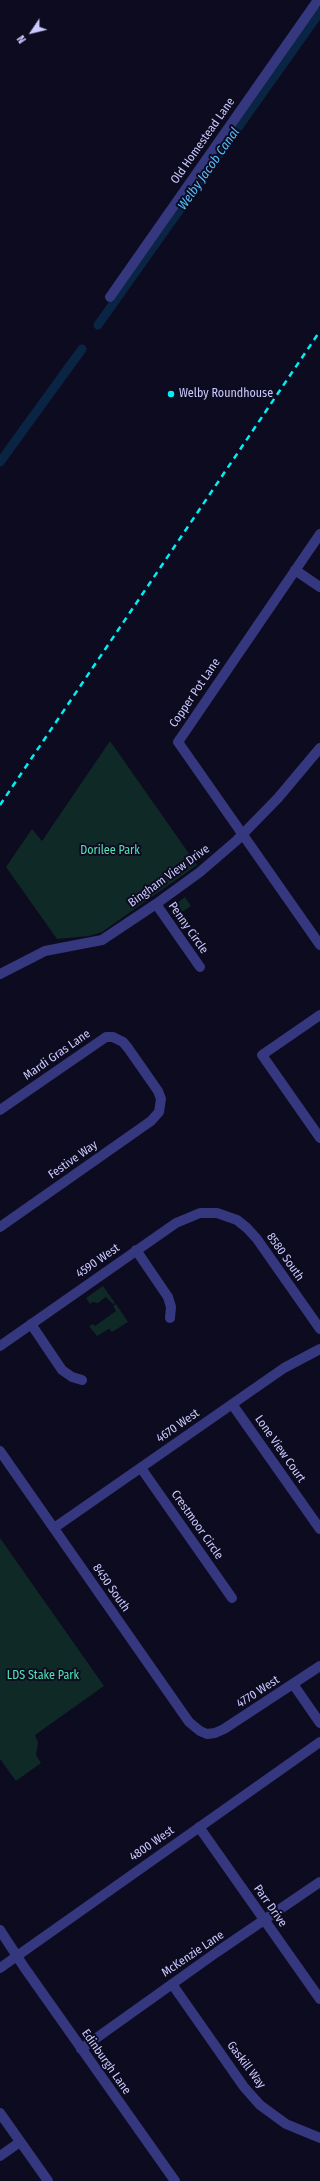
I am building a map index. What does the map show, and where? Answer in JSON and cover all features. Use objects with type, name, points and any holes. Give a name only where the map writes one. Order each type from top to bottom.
[{"type":"street","name":"Old Homestead Lane","points":[[110,297],[318,0]]},
{"type":"street","name":"Copper Pot Lane","points":[[320,534],[178,742],[320,945]]},
{"type":"street","points":[[296,570],[320,587]]},
{"type":"street","name":"Bingham View Drive","points":[[0,974],[45,951],[102,940],[156,904],[200,872],[243,834],[318,755]]},
{"type":"street","name":"Penny Circle","points":[[156,904],[200,967]]},
{"type":"street","points":[[320,1015],[262,1055],[320,1138]]},
{"type":"street","name":"Mardi Gras Lane","points":[[0,1110],[106,1037],[113,1036],[123,1042],[158,1091],[161,1099],[160,1112]]},
{"type":"street","name":"Festive Way","points":[[0,1227],[151,1121],[160,1112]]},
{"type":"street","name":"4590 West","points":[[0,1346],[136,1250],[186,1217],[200,1213],[217,1213]]},
{"type":"street","name":"8580 South","points":[[217,1213],[237,1220],[257,1239],[320,1329]]},
{"type":"street","points":[[136,1250],[168,1297],[171,1307],[170,1318]]},
{"type":"street","points":[[31,1324],[62,1370],[72,1377],[82,1380]]},
{"type":"street","name":"4670 West","points":[[54,1528],[284,1368],[320,1349]]},
{"type":"street","name":"Lone View Court","points":[[232,1404],[320,1529]]},
{"type":"street","name":"8450 South","points":[[0,1451],[189,1722],[194,1727],[207,1734]]},
{"type":"street","name":"Crestmoor Circle","points":[[141,1468],[232,1598]]},
{"type":"street","name":"4770 West","points":[[207,1734],[224,1729],[320,1666]]},
{"type":"street","points":[[293,1684],[320,1723]]},
{"type":"street","name":"4800 West","points":[[0,1968],[320,1742]]},
{"type":"street","name":"Parr Drive","points":[[199,1827],[320,1999]]},
{"type":"street","name":"McKenzie Lane","points":[[81,2049],[320,1882]]},
{"type":"street","name":"Edinburgh Lane","points":[[0,1930],[81,2049],[175,2181]]},
{"type":"street","name":"Gaskill Way","points":[[172,1984],[244,2087],[260,2105],[286,2124],[320,2138]]},
{"type":"street","points":[[0,2113],[48,2181]]},
{"type":"street","points":[[0,2156],[20,2142]]},
{"type":"green space","name":"Dorilee Park","points":[[110,741],[197,865],[102,932],[89,936],[57,939],[6,867],[32,829],[42,841]]},
{"type":"green space","points":[[185,897],[191,906],[176,916],[171,910],[172,907]]},
{"type":"green space","points":[[103,1286],[115,1303],[113,1304],[106,1297],[98,1303],[93,1302],[90,1304],[86,1298]]},
{"type":"green space","points":[[116,1304],[128,1322],[112,1332],[109,1329],[97,1336],[89,1326],[93,1324],[95,1326],[116,1311],[113,1306]]},
{"type":"green space","name":"LDS Stake Park","points":[[0,1538],[104,1686],[35,1735],[38,1743],[36,1755],[41,1763],[16,1781],[0,1759]]},
{"type":"waterway","name":"Welby Jacob Canal","points":[[98,325],[320,12]]},
{"type":"waterway","name":"Welby Jacob Canal","points":[[0,462],[82,349]]},
{"type":"railway","points":[[0,805],[320,331]]},
{"type":"place","name":"Welby Roundhouse","points":[[171,394]]}]
